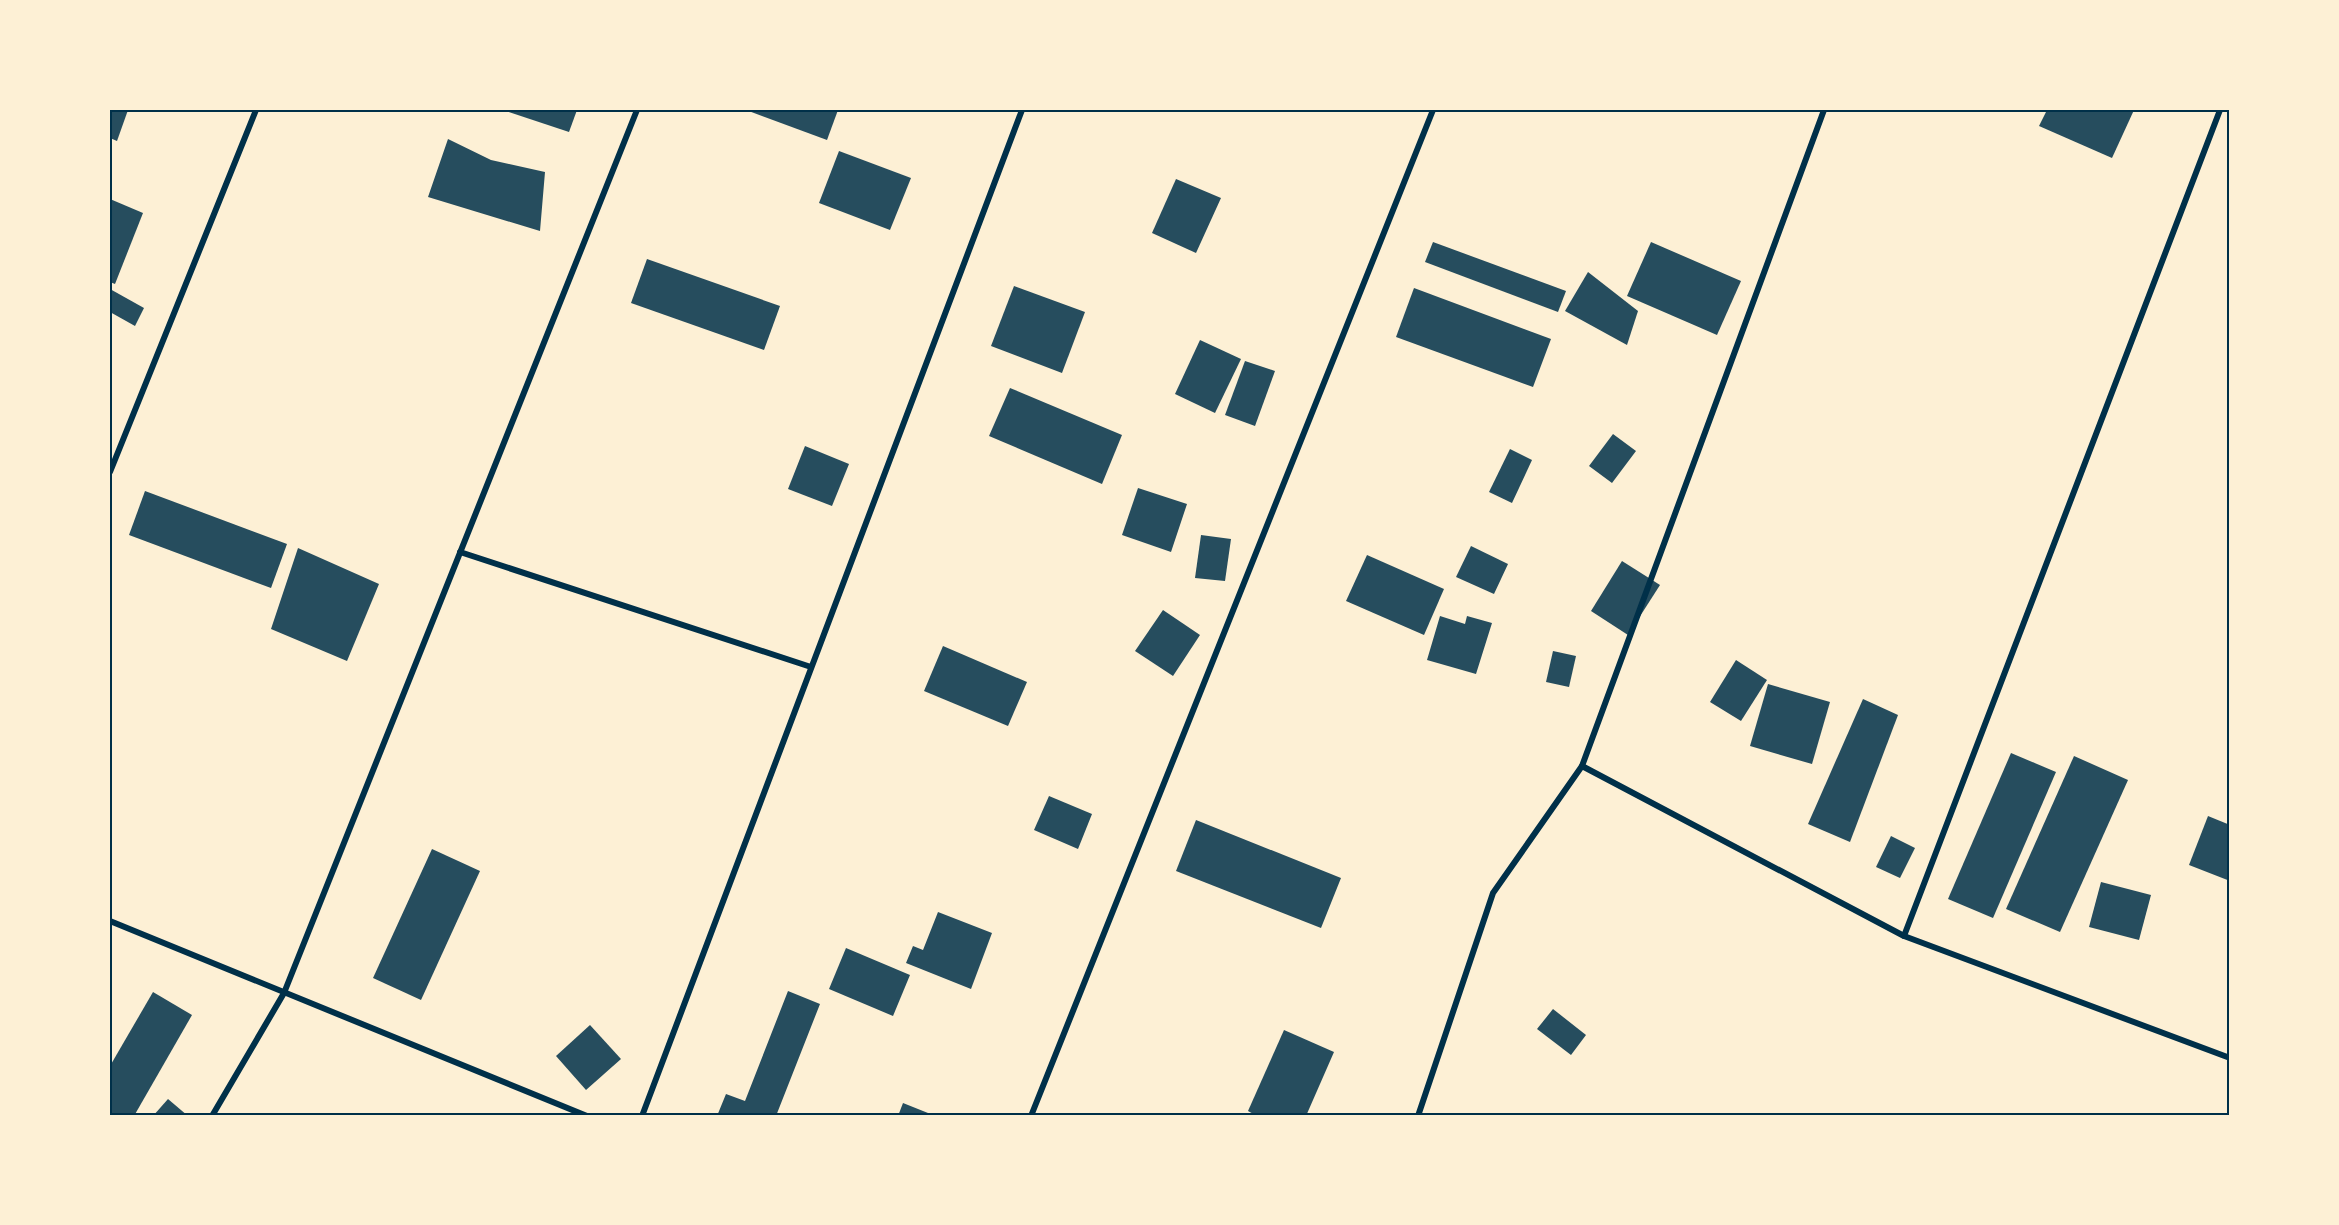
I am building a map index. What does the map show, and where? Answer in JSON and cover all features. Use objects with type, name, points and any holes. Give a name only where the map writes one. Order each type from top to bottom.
[{"type":"street","points":[[110,472],[255,110]]},
{"type":"street","points":[[212,1116],[284,993],[637,110]]},
{"type":"street","points":[[642,1116],[1022,110]]},
{"type":"street","points":[[1031,1116],[1433,110]]},
{"type":"street","points":[[1418,1116],[1493,894],[1582,766],[1824,110]]},
{"type":"street","points":[[1904,936],[2220,110]]},
{"type":"street","points":[[460,552],[811,667]]},
{"type":"street","points":[[1582,766],[1904,936],[2229,1058]]},
{"type":"street","points":[[110,921],[587,1116]]},
{"type":"building","points":[[110,110],[128,110],[117,141],[110,138]]},
{"type":"building","points":[[503,110],[577,110],[569,132]]},
{"type":"building","points":[[746,110],[838,110],[827,140]]},
{"type":"building","points":[[2047,110],[2134,110],[2112,158],[2039,126]]},
{"type":"building","points":[[448,139],[491,160],[545,172],[540,231],[428,197]]},
{"type":"building","points":[[839,151],[911,178],[890,230],[819,203]]},
{"type":"building","points":[[1176,179],[1221,198],[1196,253],[1152,233]]},
{"type":"building","points":[[110,199],[143,213],[115,284],[110,282]]},
{"type":"building","points":[[1433,242],[1566,291],[1558,312],[1425,262]]},
{"type":"building","points":[[1651,242],[1741,281],[1717,335],[1627,296]]},
{"type":"building","points":[[647,259],[780,306],[764,350],[631,303]]},
{"type":"building","points":[[1588,272],[1638,311],[1627,345],[1565,311]]},
{"type":"building","points":[[1014,286],[1085,312],[1062,373],[991,346]]},
{"type":"building","points":[[1414,288],[1551,339],[1533,387],[1396,337]]},
{"type":"building","points":[[110,289],[144,308],[135,326],[110,312]]},
{"type":"building","points":[[1200,340],[1241,359],[1215,413],[1175,394]]},
{"type":"building","points":[[1245,361],[1275,371],[1255,426],[1225,415]]},
{"type":"building","points":[[1010,388],[1122,435],[1102,484],[989,436]]},
{"type":"building","points":[[1613,434],[1636,451],[1612,483],[1589,466]]},
{"type":"building","points":[[805,446],[849,464],[832,506],[788,489]]},
{"type":"building","points":[[1510,449],[1532,460],[1512,503],[1489,492]]},
{"type":"building","points":[[1138,488],[1187,504],[1171,552],[1122,535]]},
{"type":"building","points":[[145,491],[287,544],[271,588],[129,535]]},
{"type":"building","points":[[1201,535],[1231,539],[1225,581],[1195,578]]},
{"type":"building","points":[[1471,546],[1508,564],[1494,594],[1456,577]]},
{"type":"building","points":[[298,548],[379,584],[347,661],[271,629]]},
{"type":"building","points":[[1367,555],[1444,589],[1424,635],[1346,601]]},
{"type":"building","points":[[1622,561],[1660,585],[1628,635],[1591,611]]},
{"type":"building","points":[[1163,610],[1200,635],[1173,676],[1135,651]]},
{"type":"building","points":[[1440,616],[1465,624],[1467,616],[1492,623],[1476,674],[1427,660]]},
{"type":"building","points":[[943,646],[1027,682],[1008,726],[924,691]]},
{"type":"building","points":[[1553,651],[1576,656],[1569,687],[1546,682]]},
{"type":"building","points":[[1736,660],[1767,680],[1741,721],[1710,702]]},
{"type":"building","points":[[1768,684],[1830,702],[1812,764],[1750,746]]},
{"type":"building","points":[[1863,699],[1898,715],[1850,842],[1808,824]]},
{"type":"building","points":[[2011,753],[2056,772],[1993,918],[1948,899]]},
{"type":"building","points":[[2074,756],[2128,780],[2060,932],[2006,909]]},
{"type":"building","points":[[1049,796],[1092,814],[1078,849],[1034,830]]},
{"type":"building","points":[[2208,816],[2230,825],[2230,881],[2189,865]]},
{"type":"building","points":[[1196,820],[1341,878],[1321,928],[1176,871]]},
{"type":"building","points":[[1891,836],[1915,848],[1900,878],[1876,867]]},
{"type":"building","points":[[432,849],[480,871],[421,1000],[373,978]]},
{"type":"building","points":[[2101,882],[2151,895],[2139,940],[2089,927]]},
{"type":"building","points":[[938,912],[992,933],[971,989],[906,963],[913,946],[923,950]]},
{"type":"building","points":[[846,948],[910,975],[893,1016],[829,989]]},
{"type":"building","points":[[788,991],[820,1004],[776,1116],[717,1116],[726,1094],[745,1101]]},
{"type":"building","points":[[153,992],[192,1015],[134,1116],[110,1116],[110,1066]]},
{"type":"building","points":[[1553,1009],[1586,1035],[1571,1055],[1537,1029]]},
{"type":"building","points":[[590,1025],[621,1059],[586,1090],[556,1056]]},
{"type":"building","points":[[1284,1030],[1334,1052],[1306,1116],[1257,1116],[1248,1111]]},
{"type":"building","points":[[168,1099],[188,1116],[153,1116]]},
{"type":"building","points":[[903,1103],[933,1115],[933,1116],[898,1116]]}]
